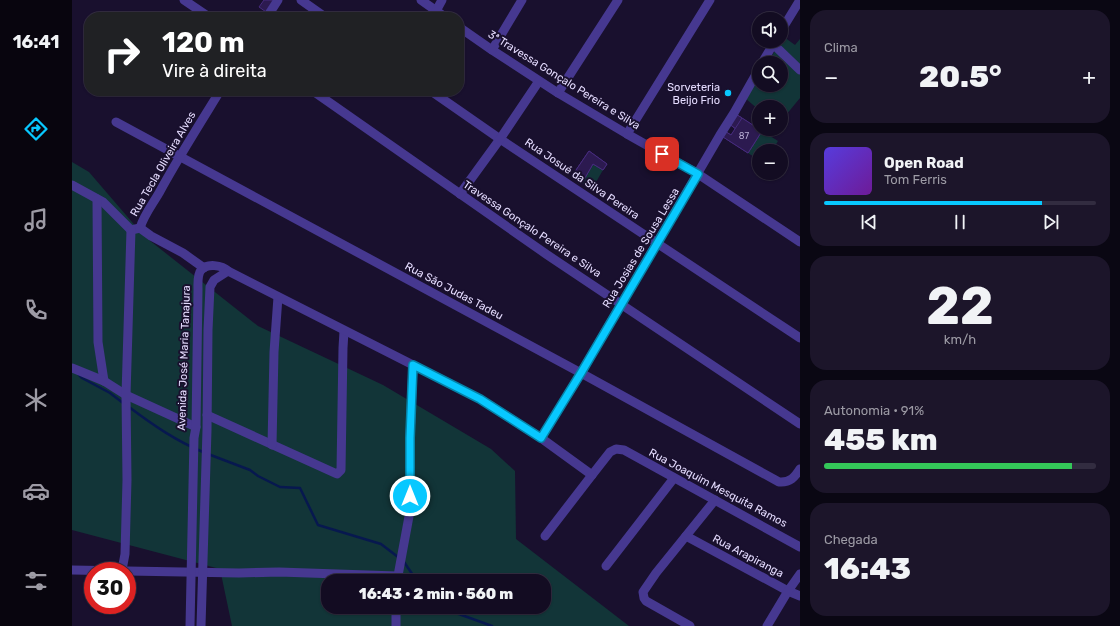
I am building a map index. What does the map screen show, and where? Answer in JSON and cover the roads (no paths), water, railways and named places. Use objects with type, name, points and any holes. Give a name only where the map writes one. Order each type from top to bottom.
[{"type":"street","points":[[184,0],[201,12]]},
{"type":"street","points":[[270,12],[278,0]]},
{"type":"street","points":[[301,0],[318,12]]},
{"type":"street","points":[[421,0],[436,11],[442,0]]},
{"type":"street","points":[[492,50],[522,0]]},
{"type":"street","points":[[558,93],[618,0]]},
{"type":"street","points":[[627,134],[710,0]]},
{"type":"street","points":[[788,20],[800,0]]},
{"type":"street","name":"3ª Travessa Gonçalo Pereira e Silva","points":[[464,30],[558,93],[698,174],[800,242]]},
{"type":"street","points":[[780,48],[800,70]]},
{"type":"street","points":[[460,194],[500,139],[539,80]]},
{"type":"street","name":"Rua Josias de Sousa Lessa","points":[[541,438],[581,373],[752,81]]},
{"type":"street","name":"Rua Tecla Oliveira Alves","points":[[135,229],[156,198],[179,157],[217,96]]},
{"type":"street","name":"Travessa Gonçalo Pereira e Silva","points":[[320,96],[460,194],[800,424]]},
{"type":"street","name":"Rua Josué da Silva Pereira","points":[[438,96],[500,139],[800,338]]},
{"type":"street","name":"Rua São Judas Tadeu","points":[[116,122],[581,373],[779,482],[793,479],[800,469]]},
{"type":"street","points":[[72,185],[103,202],[135,229],[183,253],[204,268],[209,266],[219,266],[226,269],[344,331],[480,399],[541,438],[592,475],[545,536]]},
{"type":"street","points":[[97,199],[98,342],[104,381]]},
{"type":"street","points":[[124,562],[127,480],[126,395],[135,229]]},
{"type":"street","name":"Avenida José Maria Tanajura","points":[[190,626],[199,276],[200,272],[204,268]]},
{"type":"street","name":"Avenida José Maria Tanajura","points":[[201,626],[208,330],[211,283],[228,271]]},
{"type":"street","points":[[272,445],[274,352],[278,297]]},
{"type":"street","points":[[197,330],[208,330]]},
{"type":"street","points":[[207,415],[337,474],[341,470],[344,331]]},
{"type":"street","points":[[398,574],[410,511],[410,438],[413,365]]},
{"type":"street","points":[[72,368],[104,381],[126,395],[196,427]]},
{"type":"street","name":"Rua Joaquim Mesquita Ramos","points":[[592,475],[613,450],[624,450],[800,547]]},
{"type":"street","points":[[606,566],[674,478]]},
{"type":"street","points":[[690,626],[646,600],[643,595],[648,583],[715,500]]},
{"type":"street","name":"Rua Arapiranga","points":[[686,536],[800,596]]},
{"type":"street","points":[[192,552],[203,552]]},
{"type":"street","points":[[72,570],[84,570]]},
{"type":"street","points":[[136,570],[239,573],[279,572],[321,574]]},
{"type":"street","points":[[767,626],[800,574]]},
{"type":"street","points":[[396,614],[396,626]]},
{"type":"waterway","points":[[79,375],[110,393],[123,403]]},
{"type":"waterway","points":[[129,407],[183,443],[203,452]]},
{"type":"waterway","points":[[208,454],[250,470],[258,476],[280,487],[300,488],[318,525],[381,544],[398,557]]},
{"type":"waterway","points":[[404,562],[412,574]]},
{"type":"waterway","points":[[459,614],[492,626]]},
{"type":"place","name":"Sorveteria Beijo Frio","points":[[728,93]]}]
